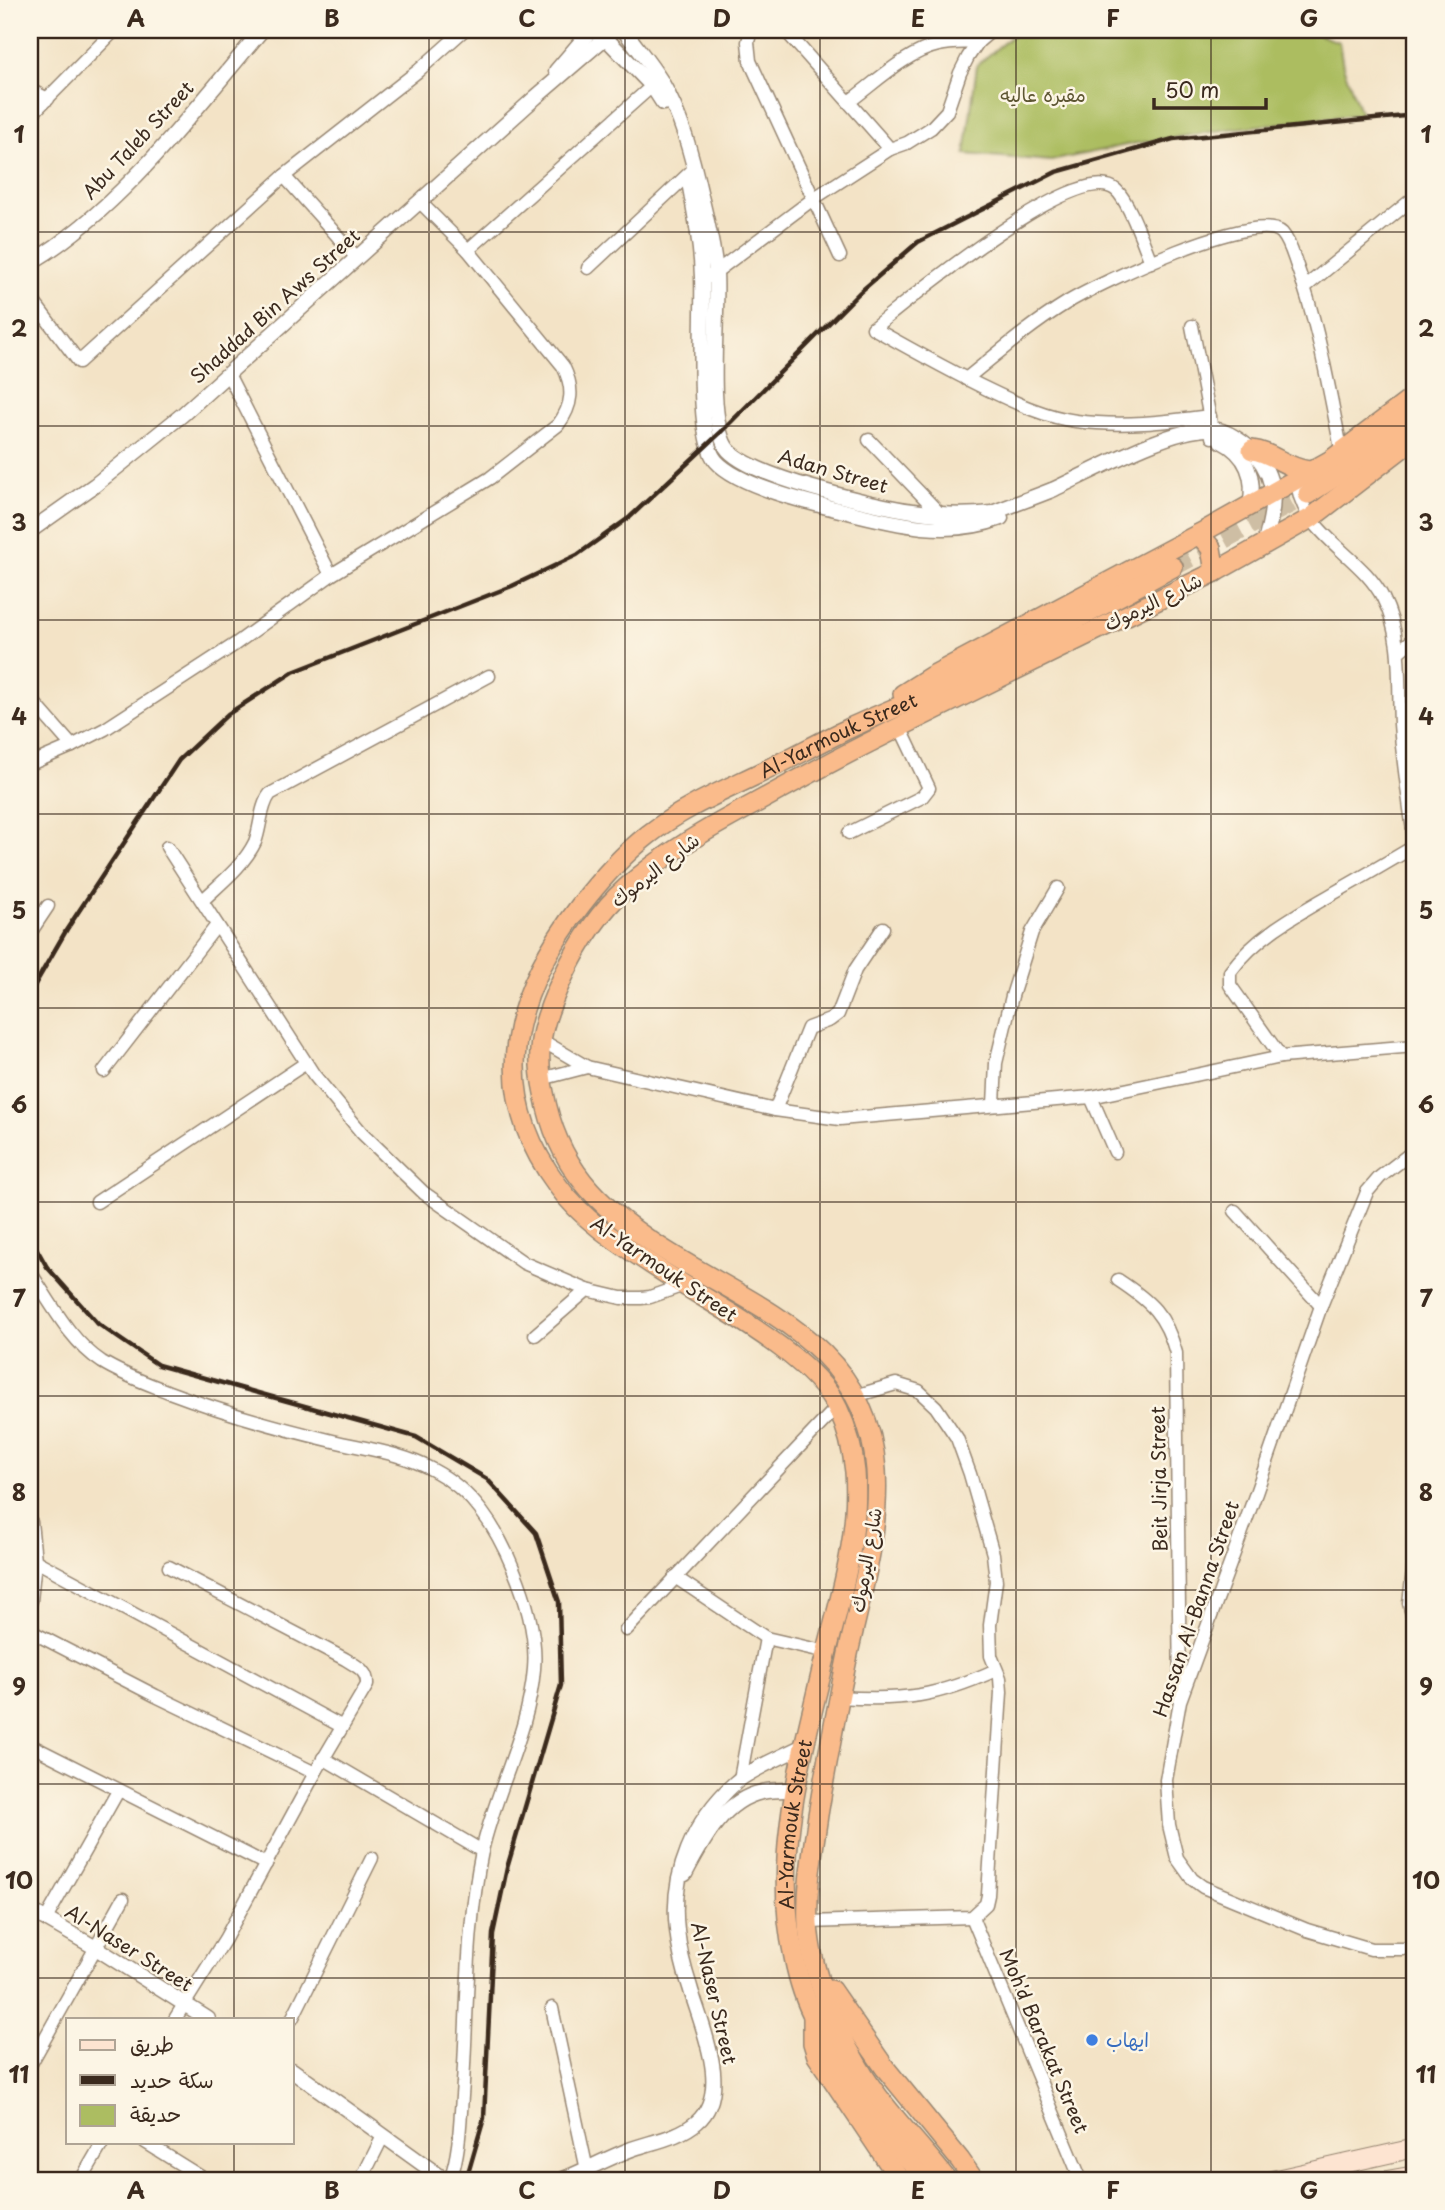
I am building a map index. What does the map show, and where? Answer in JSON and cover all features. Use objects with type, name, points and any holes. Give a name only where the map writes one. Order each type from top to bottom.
[{"type":"highway","points":[[1305,481],[1415,396]]},
{"type":"highway","points":[[848,729],[930,677],[1274,492],[1350,467],[1415,415]]},
{"type":"highway","name":"شارع اليرموك","points":[[816,1969],[808,1922],[811,1861],[830,1743],[876,1521],[876,1485],[870,1430],[847,1380],[825,1354],[765,1310],[656,1245],[617,1215],[589,1190],[574,1172],[555,1138],[541,1079],[539,1053],[555,994],[570,961],[593,923],[624,890],[677,848],[823,765],[1264,546],[1311,518],[1415,438]]},
{"type":"highway","points":[[1252,450],[1265,453],[1296,470],[1305,481]]},
{"type":"highway","points":[[1199,534],[1211,548],[1215,572]]},
{"type":"highway","name":"Al-Yarmouk Street","points":[[926,2180],[863,2104],[848,2081],[793,1956],[789,1919],[788,1842],[805,1745],[849,1549],[855,1499],[852,1454],[838,1406],[790,1353],[624,1246],[575,1206],[559,1189],[534,1150],[519,1105],[514,1067],[519,1025],[536,976],[563,928],[600,880],[630,850],[665,822],[848,729],[985,667],[1173,567]]},
{"type":"highway","points":[[816,1969],[824,2024],[813,2043],[817,2056],[899,2180]]},
{"type":"highway","points":[[816,1969],[885,2068],[974,2180]]},
{"type":"highway","name":"Al-Yarmouk Street","points":[[824,2024],[872,2089],[947,2180]]},
{"type":"highway","points":[[960,2160],[988,2180]]},
{"type":"main road","points":[[1396,2151],[1415,2143]]},
{"type":"main road","points":[[1272,2180],[1415,2148]]},
{"type":"main road","points":[[1387,2180],[1415,2175]]},
{"type":"street","points":[[30,116],[115,30]]},
{"type":"street","name":"Abu Taleb Street","points":[[30,263],[66,240],[103,209],[161,148],[262,30]]},
{"type":"street","points":[[30,297],[79,362],[284,176],[410,78],[464,30]]},
{"type":"street","name":"Shaddad Bin Aws Street","points":[[536,97],[591,30]]},
{"type":"street","name":"Adan Street","points":[[624,30],[661,81],[688,144],[700,237],[705,434],[710,453],[727,471],[742,479],[816,503],[914,527],[948,529],[979,525],[1059,495],[1211,427]]},
{"type":"street","points":[[751,30],[748,42],[750,61],[840,256]]},
{"type":"street","points":[[785,30],[890,149]]},
{"type":"street","points":[[702,281],[813,199],[890,149],[920,137],[947,111],[960,73],[978,42],[992,30]]},
{"type":"street","name":"Shaddad Bin Aws Street","points":[[30,531],[96,485],[228,374],[606,32]]},
{"type":"street","name":"Adan Street","points":[[606,32],[652,86],[667,111],[705,212],[716,272],[715,364],[718,421],[725,445],[731,454],[768,473],[832,493],[891,508],[969,515],[992,513],[1174,436],[1211,427]]},
{"type":"street","points":[[850,101],[922,51],[939,45],[978,42]]},
{"type":"street","points":[[468,250],[652,86]]},
{"type":"street","points":[[30,90],[48,99]]},
{"type":"street","points":[[588,268],[691,172]]},
{"type":"street","points":[[284,176],[357,258]]},
{"type":"street","points":[[1151,261],[1128,208],[1116,190],[1104,184],[1088,186],[1055,198],[975,248],[873,328],[966,379],[1034,410],[1076,421],[1211,427],[1226,433],[1252,450],[1267,471],[1274,492],[1264,546]]},
{"type":"street","points":[[1305,287],[1415,197]]},
{"type":"street","points":[[30,764],[105,729],[234,645],[331,575],[491,478],[558,425],[568,409],[572,389],[563,366],[468,250],[420,202]]},
{"type":"street","points":[[966,379],[1070,301],[1151,261],[1184,247],[1224,235],[1276,228],[1288,242],[1305,287],[1342,453]]},
{"type":"street","points":[[1192,326],[1211,427],[1250,469],[1250,506]]},
{"type":"street","points":[[228,374],[331,575]]},
{"type":"street","points":[[869,440],[940,514]]},
{"type":"street","points":[[1281,1057],[1230,985],[1230,972],[1277,928],[1415,847],[1402,738],[1398,652],[1394,629],[1382,596],[1311,518],[1299,494],[1305,481]]},
{"type":"street","points":[[1398,652],[1415,638]]},
{"type":"street","points":[[203,900],[240,864],[251,848],[256,839],[265,801],[270,794],[489,676]]},
{"type":"street","points":[[30,698],[72,746]]},
{"type":"street","points":[[849,832],[922,797],[929,788],[900,727]]},
{"type":"street","points":[[167,846],[324,1089],[362,1133],[424,1193],[524,1263],[587,1290],[621,1298],[641,1298],[684,1285]]},
{"type":"street","points":[[994,1104],[996,1063],[1012,996],[1032,932],[1058,888]]},
{"type":"street","points":[[30,933],[48,906]]},
{"type":"street","points":[[104,1071],[218,925]]},
{"type":"street","points":[[775,1110],[808,1028],[838,1014],[855,970],[883,928]]},
{"type":"street","points":[[541,1041],[587,1067],[775,1110],[840,1119],[1091,1097],[1281,1057],[1415,1046]]},
{"type":"street","points":[[97,1202],[306,1063]]},
{"type":"street","points":[[541,1079],[587,1067]]},
{"type":"street","points":[[1091,1097],[1115,1152]]},
{"type":"street","name":"Hassan Al-Banna Street","points":[[1415,1150],[1380,1177],[1367,1192],[1321,1306],[1243,1532],[1180,1701],[1169,1760],[1167,1808],[1177,1858],[1192,1879],[1203,1887],[1307,1930],[1371,1950],[1415,1946]]},
{"type":"street","points":[[1235,1211],[1321,1306]]},
{"type":"street","points":[[30,1272],[79,1343],[121,1373],[191,1400],[258,1421],[331,1441],[388,1452],[414,1461],[434,1470],[455,1485],[496,1530],[518,1579],[532,1630],[534,1670],[526,1714],[482,1851],[469,1947],[458,2144],[456,2163],[450,2180]]},
{"type":"street","name":"Beit Jirja Street","points":[[1118,1280],[1153,1306],[1171,1334],[1176,1353],[1180,1701]]},
{"type":"street","points":[[535,1335],[587,1290]]},
{"type":"street","points":[[808,1922],[972,1917],[986,1904],[989,1886],[1000,1692],[1000,1678],[991,1656],[990,1643],[996,1581],[993,1554],[957,1438],[936,1407],[919,1391],[896,1384],[855,1396]]},
{"type":"street","points":[[626,1630],[838,1406]]},
{"type":"street","points":[[30,1522],[34,1560],[30,1601]]},
{"type":"street","points":[[1415,1555],[1409,1603],[1415,1626]]},
{"type":"street","points":[[34,1560],[341,1726]]},
{"type":"street","points":[[169,1567],[345,1659],[364,1671],[367,1676],[367,1685],[323,1758],[225,1939],[176,2018]]},
{"type":"street","points":[[675,1577],[766,1638],[827,1651]]},
{"type":"street","points":[[30,1631],[315,1773]]},
{"type":"street","points":[[740,1779],[766,1638]]},
{"type":"street","points":[[839,1697],[882,1700],[914,1698],[964,1685],[996,1671]]},
{"type":"street","points":[[30,1745],[266,1864]]},
{"type":"street","name":"Al-Naser Street","points":[[561,2180],[627,2151],[686,2130],[697,2123],[708,2105],[713,2080],[712,2063],[677,1928],[678,1888],[682,1865],[688,1845],[714,1806],[740,1779],[805,1745]]},
{"type":"street","points":[[323,1758],[482,1851]]},
{"type":"street","name":"Al-Naser Street","points":[[678,1888],[711,1830],[728,1810],[755,1794],[774,1790],[796,1790]]},
{"type":"street","points":[[46,1919],[118,1791]]},
{"type":"street","points":[[292,2018],[372,1858]]},
{"type":"street","points":[[30,2065],[123,1899]]},
{"type":"street","name":"Al-Naser Street","points":[[30,1910],[206,2018]]},
{"type":"street","name":"Moh'd Barakat Street","points":[[972,1917],[1081,2180]]},
{"type":"street","points":[[552,2008],[587,2170]]},
{"type":"street","points":[[294,2071],[445,2180]]},
{"type":"street","points":[[361,2180],[383,2136]]},
{"type":"street","points":[[81,2180],[102,2144]]},
{"type":"street","points":[[148,2144],[206,2180]]},
{"type":"green space","name":"مقبره عاليه","points":[[1019,30],[1305,30],[1339,42],[1343,66],[1361,114],[1131,144],[1051,161],[965,154],[977,65]]},
{"type":"tunnel","points":[[1173,567],[1308,494]]},
{"type":"railway","points":[[30,993],[67,929],[179,760],[228,714],[293,672],[512,586],[577,555],[630,517],[720,433],[859,293],[918,242],[1056,172],[1173,139],[1415,115]]},
{"type":"railway","points":[[30,1237],[47,1267],[98,1324],[158,1365],[416,1437],[487,1479],[536,1533],[559,1602],[561,1685],[507,1868],[493,1934],[484,2118],[466,2180]]},
{"type":"place","name":"ايهاب","points":[[1092,2040]]}]
